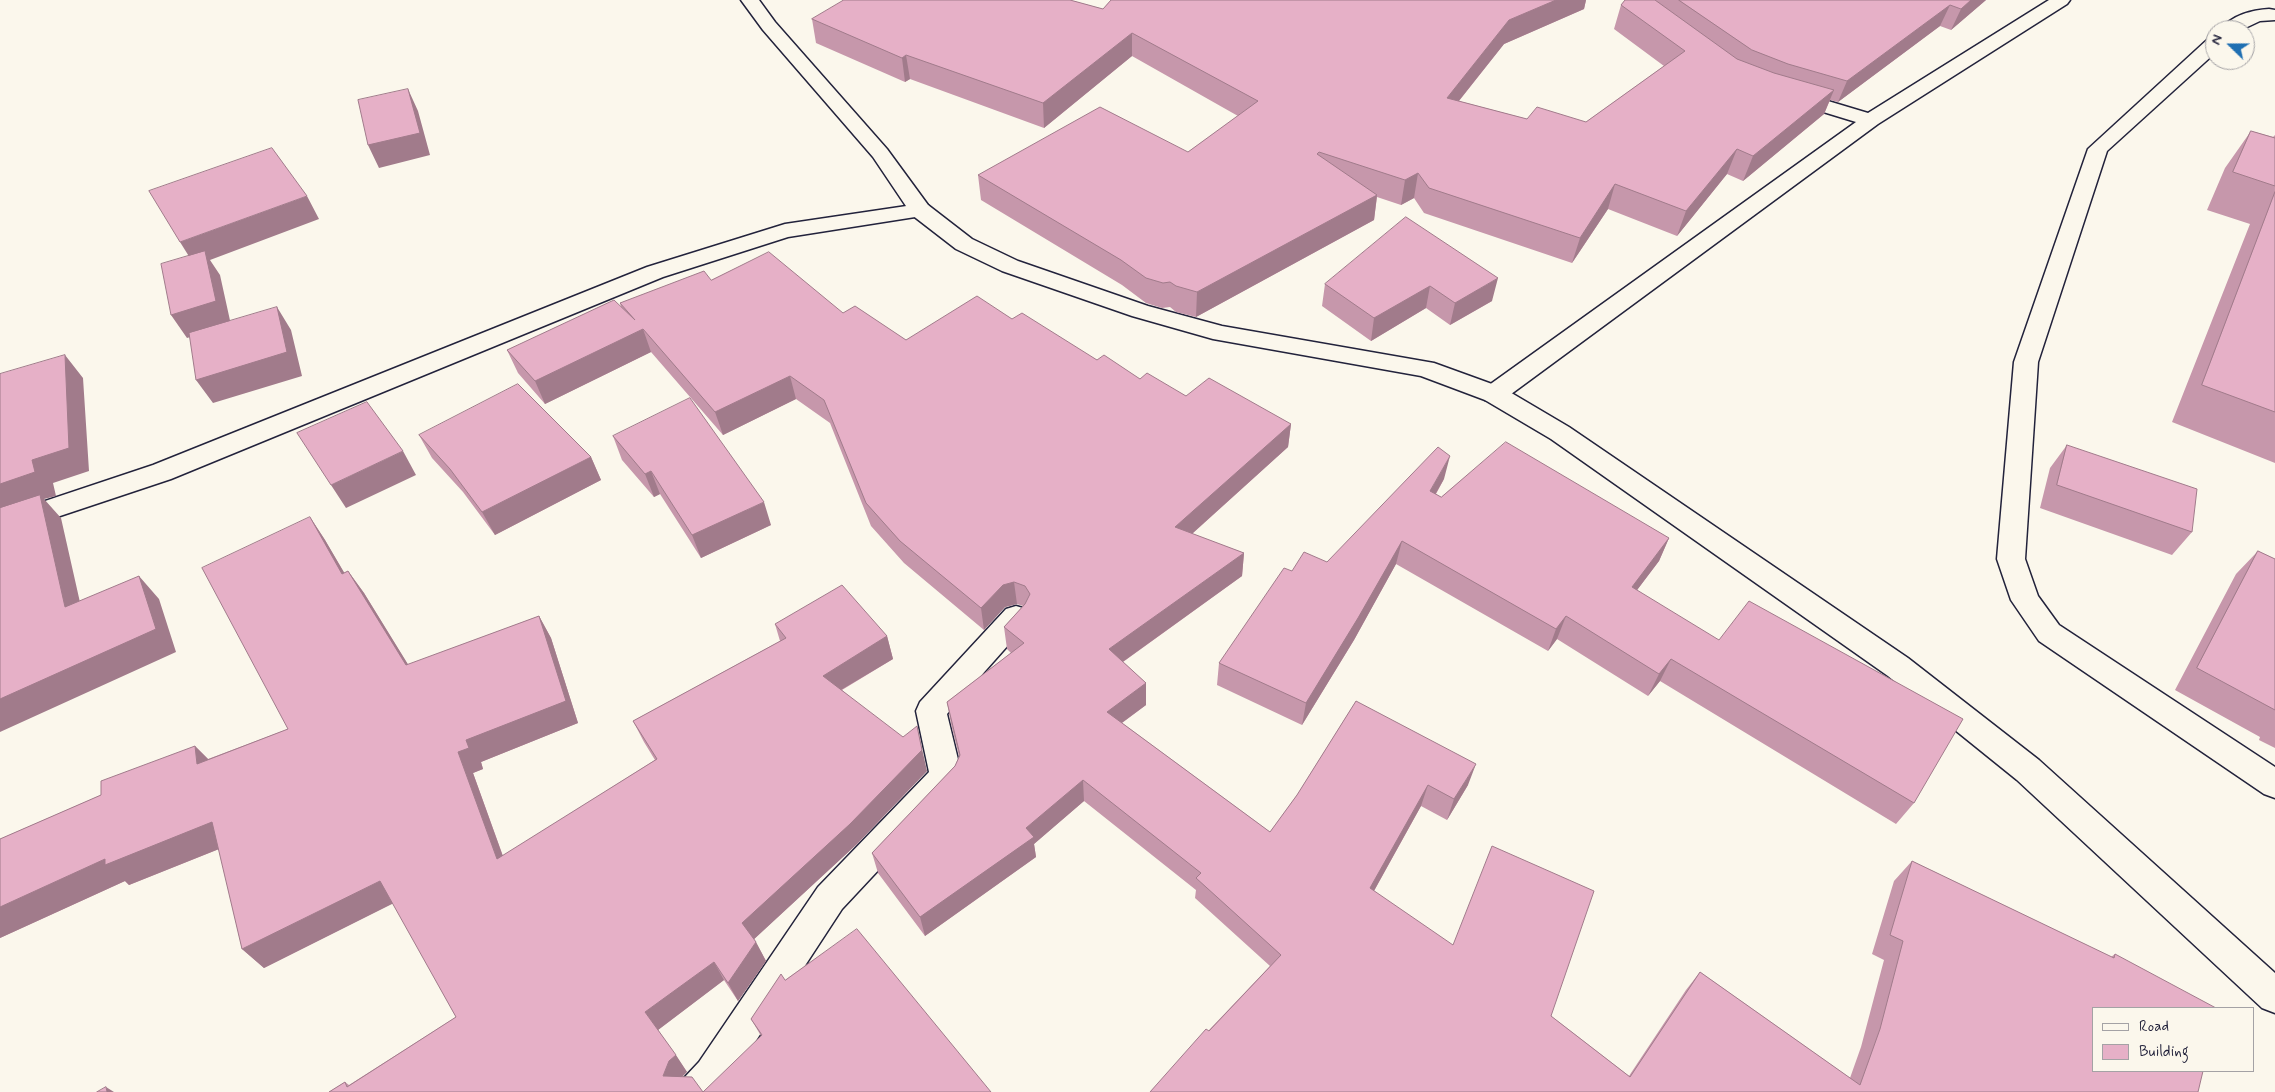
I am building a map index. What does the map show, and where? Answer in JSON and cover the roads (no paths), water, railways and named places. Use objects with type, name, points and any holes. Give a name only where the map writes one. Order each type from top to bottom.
[{"type":"street","points":[[750,0],[769,26],[880,153],[920,210],[964,244],[1010,266],[1140,311],[1222,334],[1425,369],[1494,394],[1560,433],[1898,667],[2028,770],[2275,996]]},
{"type":"street","points":[[1494,394],[1870,120],[2061,0]]},
{"type":"street","points":[[2248,20],[2265,14],[2275,15]]},
{"type":"street","points":[[2205,53],[2098,149],[2026,362],[2011,558],[2025,600],[2049,633],[2275,784]]},
{"type":"street","points":[[1772,91],[1870,120]]},
{"type":"street","points":[[0,526],[162,472],[655,272],[785,231],[920,210]]},
{"type":"street","points":[[696,1092],[712,1075],[830,898],[946,776],[931,710],[1016,617]]}]
